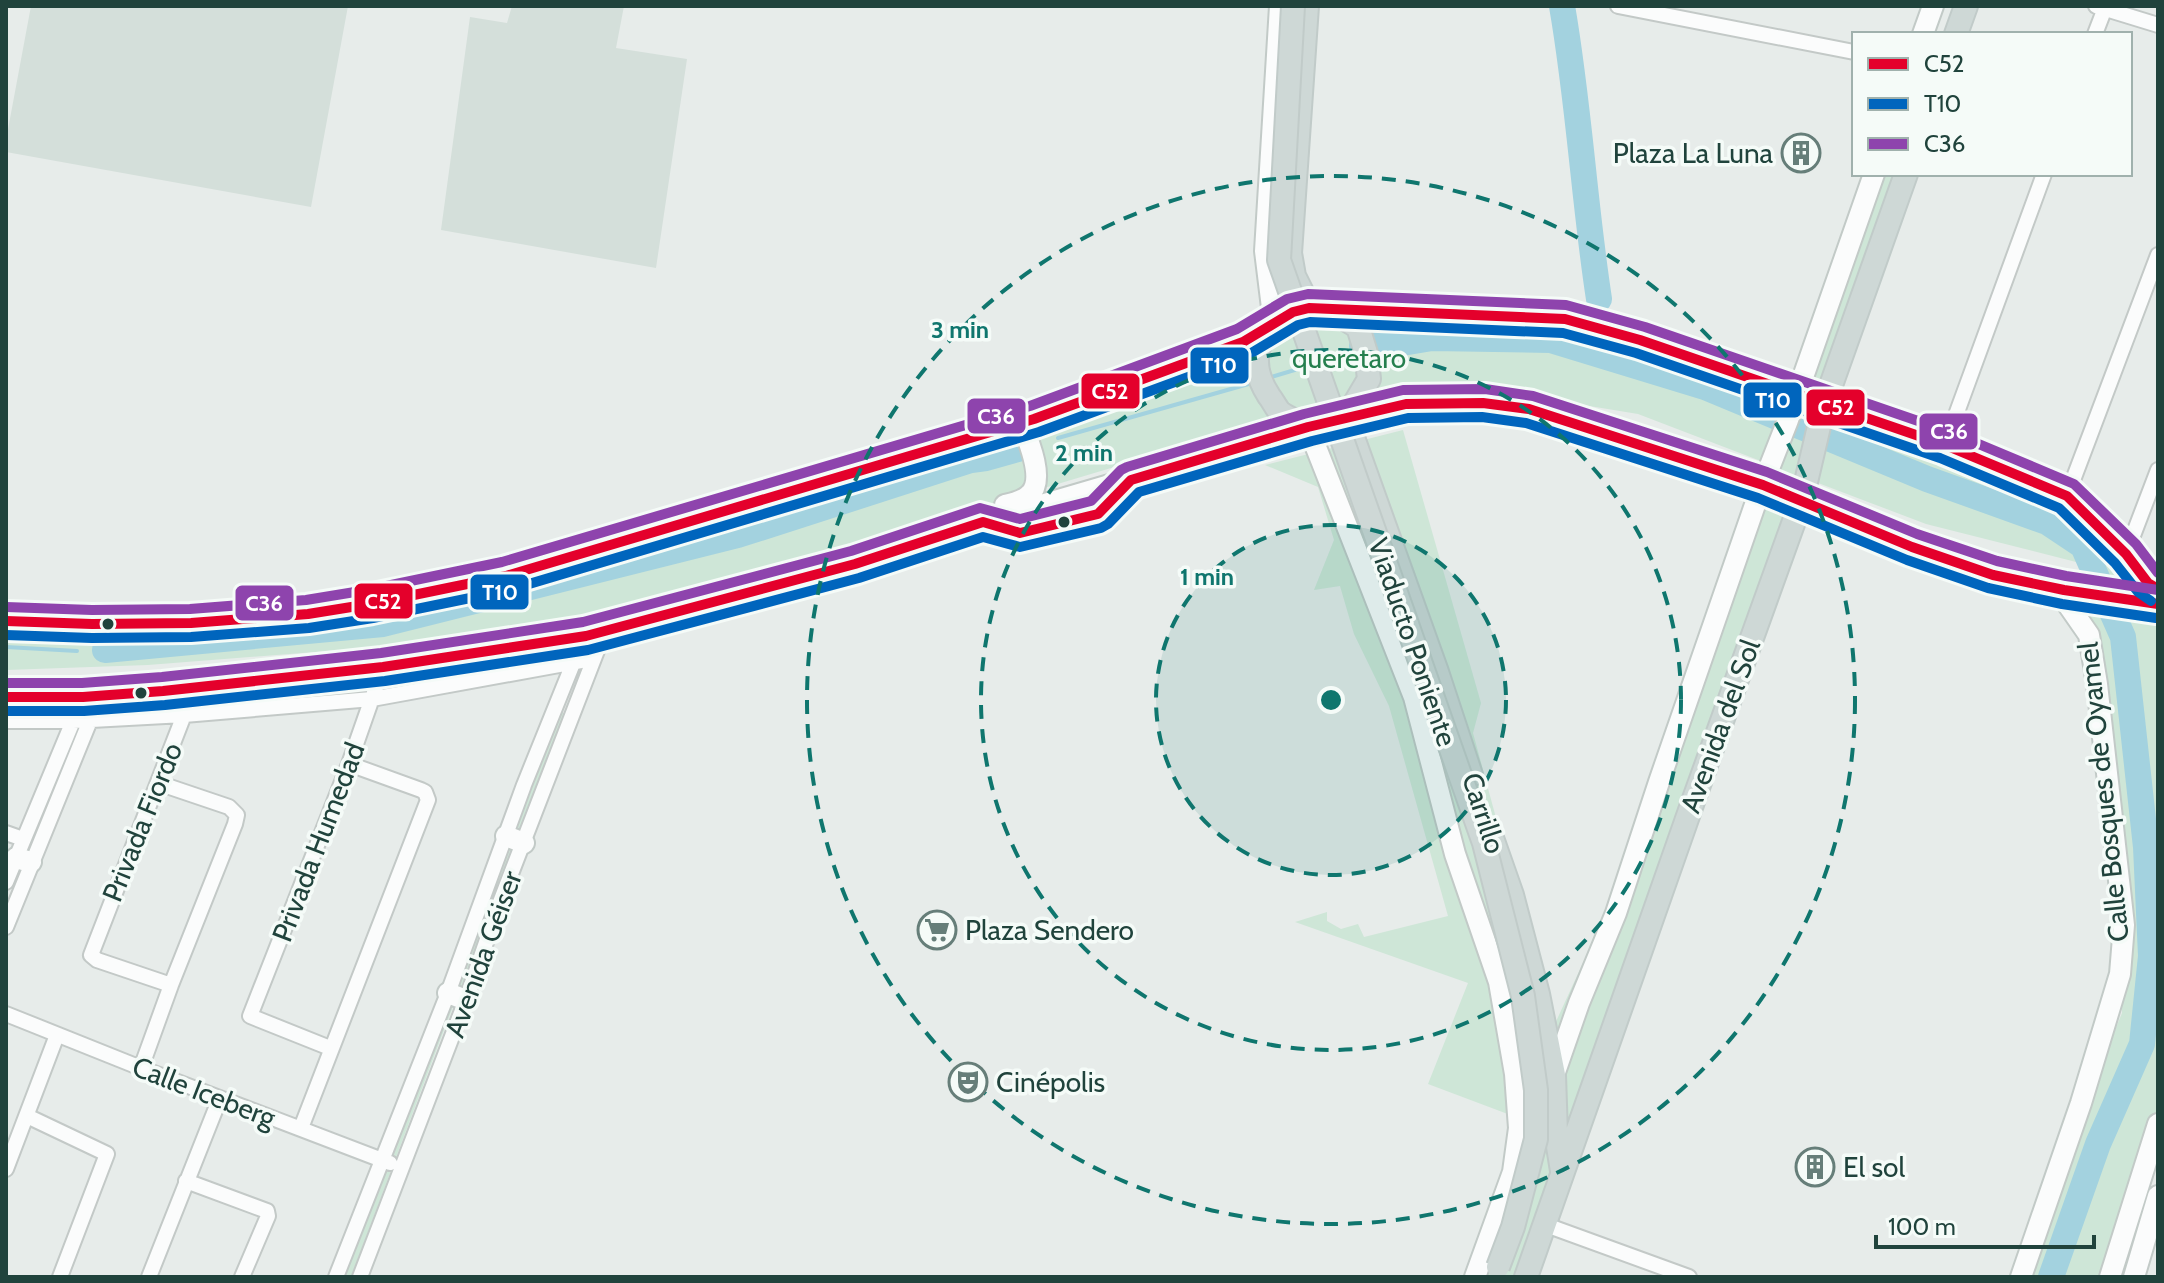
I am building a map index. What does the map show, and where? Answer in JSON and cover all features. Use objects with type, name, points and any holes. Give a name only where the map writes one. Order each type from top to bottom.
[{"type":"main road","points":[[1280,6],[1265,251],[1274,324],[1258,349],[1258,378],[1281,413],[1308,427],[1414,697],[1455,854],[1499,982],[1515,1074],[1519,1128],[1513,1172],[1475,1277]]},
{"type":"main road","name":"Viaducto Poniente","points":[[1293,6],[1279,260],[1484,843],[1523,996],[1536,1090],[1536,1139],[1513,1227],[1496,1272]]},
{"type":"main road","points":[[1307,6],[1290,253],[1294,276],[1309,308]]},
{"type":"main road","points":[[1957,32],[1966,6]]},
{"type":"main road","name":"Avenida del Sol","points":[[1554,1075],[1616,913],[1654,794],[1873,176]]},
{"type":"main road","name":"Avenida del Sol","points":[[1526,1277],[1802,499],[1824,405],[1905,176]]},
{"type":"main road","points":[[1309,308],[1340,316],[1358,327],[1366,353],[1369,379],[1346,418]]},
{"type":"main road","points":[[6,621],[191,623],[324,612],[506,576],[1022,426],[1243,342],[1293,312],[1309,308],[1565,319],[1640,340],[1945,445],[2067,496],[2126,554],[2148,583],[2158,589]]},
{"type":"main road","points":[[6,697],[91,697],[383,667],[596,633],[855,564],[983,522],[1308,427],[1406,404],[1483,403],[1529,409],[1763,485],[1912,547],[1993,575],[2061,590],[2158,604]]},
{"type":"main road","name":"Carrillo","points":[[1346,418],[1437,672],[1512,895],[1538,994],[1554,1075],[1556,1134],[1562,1173]]},
{"type":"main road","points":[[943,536],[957,520],[1027,498],[1035,489],[1036,467],[1022,426]]},
{"type":"main road","name":"Calle Bosques de Oyamel","points":[[2021,1277],[2081,1103],[2120,974],[2124,925],[2089,635],[2061,590]]},
{"type":"main road","points":[[2110,1277],[2158,1124]]},
{"type":"main road","points":[[2134,1277],[2158,1196]]},
{"type":"street","points":[[1618,6],[1852,52]]},
{"type":"street","points":[[2095,32],[2100,7],[2158,25]]},
{"type":"street","points":[[1945,445],[2043,176]]},
{"type":"street","points":[[2067,496],[2158,255]]},
{"type":"street","points":[[2126,554],[2158,470]]},
{"type":"street","name":"Avenida Géiser","points":[[515,839],[594,659],[596,633]]},
{"type":"street","name":"Avenida Géiser","points":[[360,1277],[403,1168],[457,997],[515,839],[574,661],[596,633]]},
{"type":"street","points":[[6,721],[184,715],[372,699],[594,659]]},
{"type":"street","name":"Privada Humedad","points":[[330,1048],[250,1016],[349,764],[383,667]]},
{"type":"street","name":"Privada Fiordo","points":[[171,985],[97,960],[91,955],[184,715],[189,688]]},
{"type":"street","points":[[6,882],[90,720],[91,697]]},
{"type":"street","points":[[6,927],[23,853],[73,721],[91,697]]},
{"type":"street","points":[[301,1128],[428,800],[425,792],[349,764]]},
{"type":"street","points":[[141,1068],[237,815],[229,807],[158,783]]},
{"type":"street","points":[[6,833],[23,853]]},
{"type":"street","name":"Avenida Géiser","points":[[336,1277],[381,1159],[457,997]]},
{"type":"street","name":"Calle Iceberg","points":[[6,1014],[403,1168]]},
{"type":"street","points":[[6,1169],[57,1035]]},
{"type":"street","points":[[149,1277],[220,1098]]},
{"type":"street","points":[[27,1116],[107,1154],[60,1277]]},
{"type":"street","points":[[186,1181],[267,1211],[268,1216],[242,1277]]},
{"type":"street","points":[[1546,1225],[1672,1274],[1689,1277]]},
{"type":"shaded area","points":[[31,6],[348,6],[311,207],[6,152]]},
{"type":"shaded area","points":[[512,6],[624,6],[616,48],[687,59],[656,268],[441,230],[470,17],[507,23]]},
{"type":"green space","name":"queretaro","points":[[1882,176],[1896,176],[1822,396],[2067,496],[2158,583],[2158,1125],[2110,1277],[2025,1277],[2060,1164],[2122,1013],[2114,836],[2080,563],[1926,524],[1797,475],[1727,696],[1517,1277],[1478,1277],[1491,1236],[1513,1116],[1428,1084],[1468,983],[1295,922],[1327,912],[1327,921],[1341,929],[1358,924],[1364,937],[1448,916],[1389,706],[1354,634],[1340,586],[1314,590],[1334,540],[1318,487],[1265,465],[1403,430],[1481,703],[1473,733],[1553,1028],[1669,776],[1779,468],[1638,414],[1493,390],[1395,396],[1141,459],[560,633],[148,665],[6,670],[6,619],[387,601],[902,457],[1343,309],[1537,309],[1807,391]]},
{"type":"green space","points":[[559,712],[569,714],[444,1030],[351,1277],[342,1277]]},
{"type":"waterway","points":[[1562,6],[1599,299]]},
{"type":"waterway","points":[[1362,346],[1432,338],[1551,340],[1705,387],[1927,479],[2047,522],[2083,546],[2123,637],[2146,847],[2151,956],[2142,1044],[2098,1144],[2051,1277]]},
{"type":"waterway","points":[[1268,378],[1308,366]]},
{"type":"waterway","points":[[1058,438],[1252,383]]},
{"type":"waterway","points":[[105,650],[383,624],[738,535],[971,460],[1018,449]]},
{"type":"waterway","points":[[6,647],[77,651]]},
{"type":"transit line","name":"C36","points":[[6,607],[190,609],[306,600],[502,562],[1030,406],[1237,329],[1287,299],[1308,294],[1566,305],[1645,327],[1950,432],[2074,484],[2136,544],[2158,573]]},
{"type":"transit line","name":"C52","points":[[6,621],[191,623],[308,614],[506,576],[1034,419],[1243,342],[1293,312],[1309,308],[1565,319],[1640,340],[1945,445],[2067,496],[2126,554],[2148,583],[2158,589]]},
{"type":"transit line","name":"T10","points":[[6,635],[191,637],[309,628],[509,590],[1039,432],[1248,355],[1298,325],[1310,322],[1563,333],[1636,353],[1940,458],[2059,508],[2115,563],[2138,592],[2151,601]]},
{"type":"transit line","name":"C36","points":[[6,683],[82,683],[162,677],[381,653],[583,622],[851,551],[980,508],[1020,519],[1091,501],[1127,467],[1304,414],[1403,390],[1485,389],[1533,396],[1767,472],[1917,534],[1997,561],[2066,576],[2158,590]]},
{"type":"transit line","name":"C52","points":[[6,697],[83,697],[163,691],[383,667],[586,636],[855,564],[983,522],[1020,533],[1098,514],[1131,480],[1308,427],[1406,404],[1483,403],[1529,409],[1763,485],[1912,547],[1993,575],[2064,590],[2158,604]]},
{"type":"transit line","name":"T10","points":[[6,711],[84,711],[165,705],[385,681],[588,650],[859,578],[983,537],[1020,547],[1101,528],[1139,492],[1312,441],[1408,418],[1482,417],[1526,423],[1758,498],[1907,560],[1988,588],[2062,604],[2156,618]]},
{"type":"place","name":"Plaza La Luna","points":[[1801,153]]},
{"type":"place","name":"Plaza Sendero","points":[[937,930]]},
{"type":"place","name":"Cinépolis","points":[[968,1082]]},
{"type":"place","name":"El sol","points":[[1815,1167]]}]
